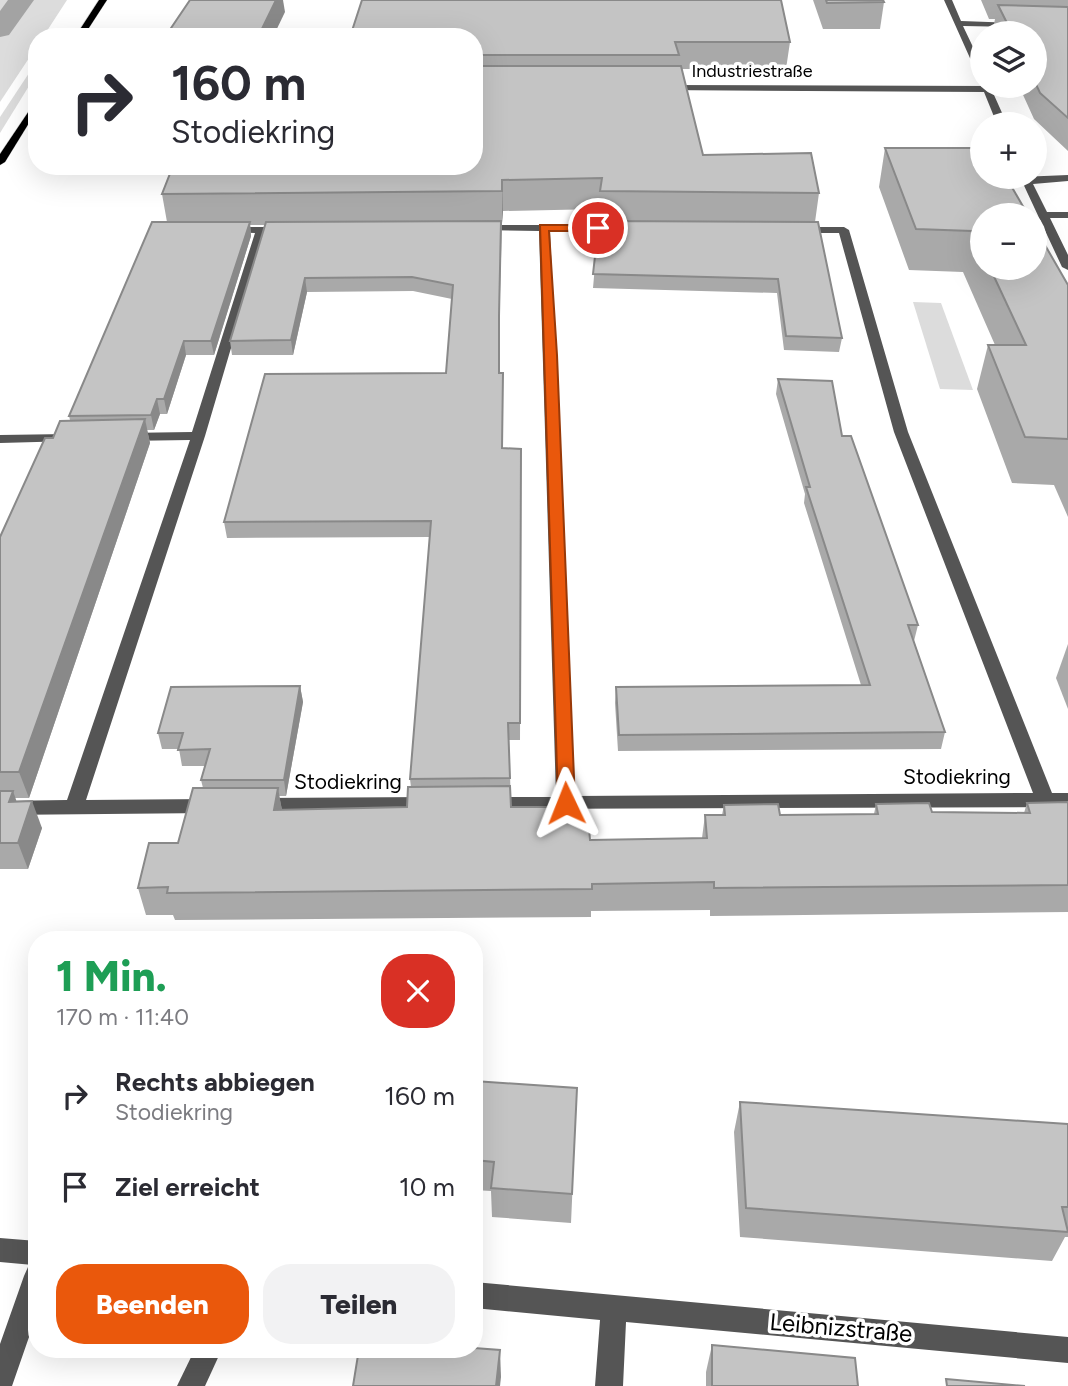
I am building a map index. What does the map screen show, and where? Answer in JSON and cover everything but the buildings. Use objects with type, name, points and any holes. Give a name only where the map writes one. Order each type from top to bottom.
[{"type":"main road","points":[[85,28],[103,0]]},
{"type":"main road","points":[[0,162],[28,117]]},
{"type":"street","points":[[948,0],[970,48]]},
{"type":"street","points":[[959,23],[970,23]]},
{"type":"street","name":"Industriestraße","points":[[656,88],[970,87]]},
{"type":"street","points":[[1047,178],[1068,177]]},
{"type":"street","points":[[1047,215],[1068,215]]},
{"type":"street","points":[[1047,223],[1068,266]]},
{"type":"street","points":[[464,228],[626,228]]},
{"type":"street","points":[[544,228],[551,355],[566,803]]},
{"type":"street","points":[[220,230],[302,229]]},
{"type":"street","name":"Stodiekring","points":[[471,804],[1045,799],[901,432],[844,230],[790,229]]},
{"type":"street","points":[[74,807],[198,436],[261,230]]},
{"type":"street","points":[[106,437],[198,436]]},
{"type":"street","points":[[0,439],[79,438]]},
{"type":"street","points":[[1045,799],[1068,800]]},
{"type":"street","name":"Stodiekring","points":[[0,808],[443,804]]},
{"type":"street","points":[[0,1250],[28,1252]]},
{"type":"street","name":"Leibnizstraße","points":[[483,1296],[1068,1350]]},
{"type":"street","points":[[0,1382],[28,1302]]},
{"type":"street","points":[[609,1386],[614,1308]]},
{"type":"street","points":[[191,1386],[205,1358]]},
{"type":"shaded area","points":[[0,0],[67,0],[49,28],[28,28],[28,60],[0,102]]},
{"type":"shaded area","points":[[28,75],[28,88],[0,133],[0,117]]},
{"type":"shaded area","points":[[913,302],[941,303],[973,390],[940,389]]},
{"type":"waterway","points":[[0,29],[21,0]]},
{"type":"route","points":[[566,803],[551,355],[544,228],[598,228]]}]
